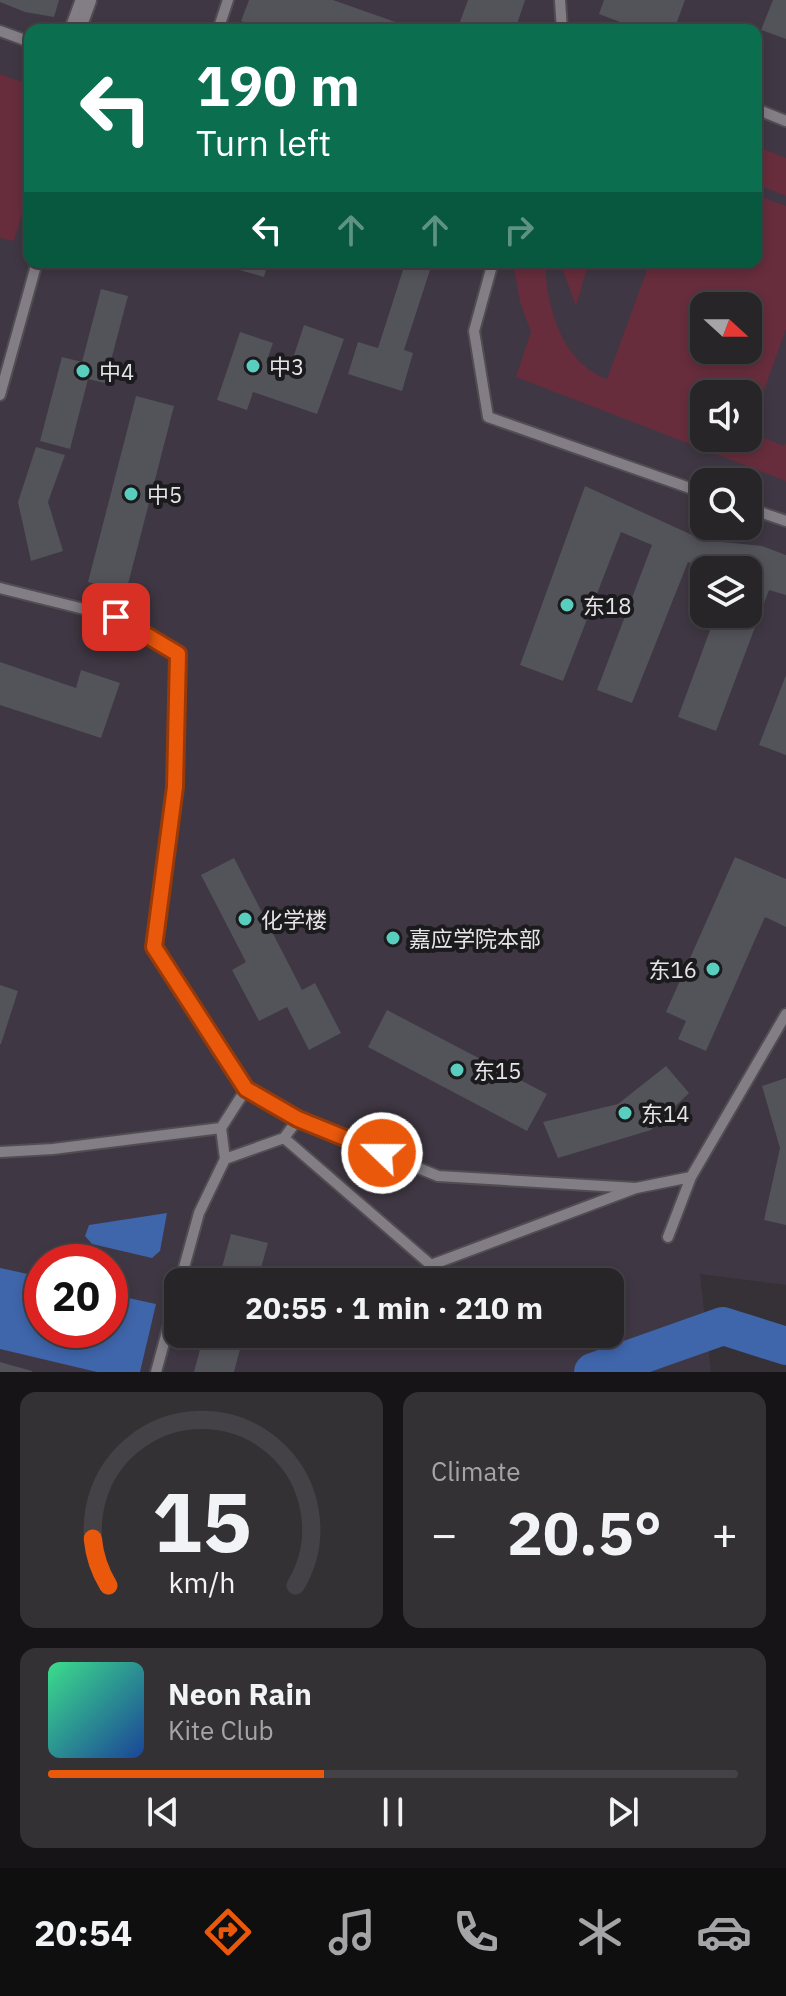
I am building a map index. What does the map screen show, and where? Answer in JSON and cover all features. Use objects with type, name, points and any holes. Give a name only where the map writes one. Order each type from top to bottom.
[{"type":"street","points":[[77,24],[86,0]]},
{"type":"lane","points":[[220,24],[228,0]]},
{"type":"lane","points":[[560,0],[562,24]]},
{"type":"lane","points":[[0,31],[24,40]]},
{"type":"lane","points":[[762,111],[786,121]]},
{"type":"lane","points":[[0,395],[35,268]]},
{"type":"lane","points":[[491,268],[474,331],[488,417],[690,488]]},
{"type":"lane","points":[[762,513],[786,521]]},
{"type":"lane","points":[[0,588],[116,617],[178,654],[175,787],[154,947],[246,1089],[298,1119],[438,1176],[636,1188]]},
{"type":"lane","points":[[668,1237],[691,1177],[786,1014]]},
{"type":"lane","points":[[184,1268],[199,1213],[225,1159],[221,1128],[246,1089]]},
{"type":"lane","points":[[225,1159],[284,1138],[298,1119]]},
{"type":"lane","points":[[0,1152],[53,1149],[221,1128]]},
{"type":"lane","points":[[284,1138],[431,1265],[636,1188],[691,1177]]},
{"type":"lane","points":[[156,1372],[164,1343]]},
{"type":"shaded area","name":"嘉应学院本部","points":[[0,0],[786,0],[786,1285],[700,1274],[711,1372],[0,1372]]},
{"type":"shaded area","points":[[0,74],[24,83],[24,207],[14,241],[0,238]]},
{"type":"shaded area","points":[[762,148],[786,158],[786,196],[762,186]]},
{"type":"shaded area","points":[[762,197],[786,206],[786,329],[762,396],[762,380],[690,380],[690,444],[516,377],[531,332],[520,302],[514,268],[545,268],[549,297],[560,331],[578,360],[607,379],[648,268],[762,268]]},
{"type":"shaded area","points":[[562,268],[587,268],[576,306]]},
{"type":"shaded area","points":[[762,437],[784,446],[786,443],[786,481],[762,472],[762,468],[752,468],[711,452],[762,452]]},
{"type":"water","points":[[167,1213],[160,1251],[152,1258],[128,1252],[128,1244],[92,1244],[85,1236],[89,1225]]},
{"type":"water","points":[[0,1268],[24,1273],[24,1348],[128,1348],[128,1298],[156,1304],[140,1372],[97,1372],[0,1349]]},
{"type":"building","points":[[0,0],[59,0],[54,17],[25,12]]},
{"type":"building","points":[[249,0],[333,0],[401,24],[250,24],[241,21]]},
{"type":"building","points":[[468,0],[525,0],[517,24],[459,24]]},
{"type":"building","points":[[604,0],[685,0],[676,24],[625,24],[599,14]]},
{"type":"building","points":[[773,0],[786,0],[786,39],[762,30]]},
{"type":"building","points":[[233,268],[266,268],[264,277]]},
{"type":"building","points":[[397,268],[431,268],[404,350],[413,353],[402,391],[348,374],[358,342],[378,348],[403,270]]},
{"type":"building","name":"中4","points":[[101,289],[128,296],[105,383],[88,379],[70,449],[40,441],[62,357],[82,362]]},
{"type":"building","name":"中3","points":[[304,325],[344,339],[317,414],[253,392],[247,410],[217,400],[240,332],[273,343],[266,363],[289,370]]},
{"type":"building","name":"中5","points":[[136,396],[174,406],[126,592],[88,582]]},
{"type":"building","points":[[36,447],[65,455],[48,502],[63,551],[31,561],[18,502]]},
{"type":"building","name":"东18","points":[[585,486],[690,534],[690,540],[762,546],[786,555],[786,595],[769,590],[762,609],[762,556],[690,556],[690,563],[632,703],[597,690],[652,545],[621,532],[563,681],[520,665]]},
{"type":"building","name":"东18","points":[[711,628],[755,628],[716,731],[678,717]]},
{"type":"building","points":[[0,662],[76,688],[81,670],[120,683],[101,738],[0,705]]},
{"type":"building","points":[[786,675],[786,755],[759,745]]},
{"type":"building","name":"东16","points":[[735,857],[786,879],[786,927],[765,917],[706,1051],[678,1039],[686,1021],[666,1012]]},
{"type":"building","name":"化学楼","points":[[234,858],[302,990],[315,983],[341,1033],[309,1050],[287,1007],[259,1021],[232,970],[246,962],[201,875]]},
{"type":"building","points":[[0,985],[18,991],[1,1044],[0,1044]]},
{"type":"building","name":"东15","points":[[387,1010],[547,1094],[527,1131],[368,1047]]},
{"type":"building","name":"东14","points":[[666,1066],[689,1093],[651,1130],[558,1158],[543,1122],[618,1104]]},
{"type":"building","points":[[786,1078],[786,1225],[764,1220],[780,1148],[762,1086]]},
{"type":"building","points":[[231,1234],[268,1243],[261,1268],[222,1268]]},
{"type":"building","points":[[200,1348],[240,1348],[234,1372],[194,1372]]},
{"type":"building","points":[[0,1362],[32,1371],[32,1372],[0,1372]]},
{"type":"waterway","points":[[593,1372],[723,1326],[786,1346]]},
{"type":"place","name":"中3","points":[[253,366]]},
{"type":"place","name":"中4","points":[[83,371]]},
{"type":"place","name":"中5","points":[[131,494]]},
{"type":"place","name":"东18","points":[[567,605]]},
{"type":"place","name":"化学楼","points":[[245,919]]},
{"type":"place","name":"嘉应学院本部","points":[[393,938]]},
{"type":"place","name":"东16","points":[[713,969]]},
{"type":"place","name":"东15","points":[[457,1070]]},
{"type":"place","name":"东14","points":[[625,1113]]},
{"type":"route","points":[[116,617],[178,654],[175,787],[154,947],[246,1089],[298,1119],[382,1153]]}]
